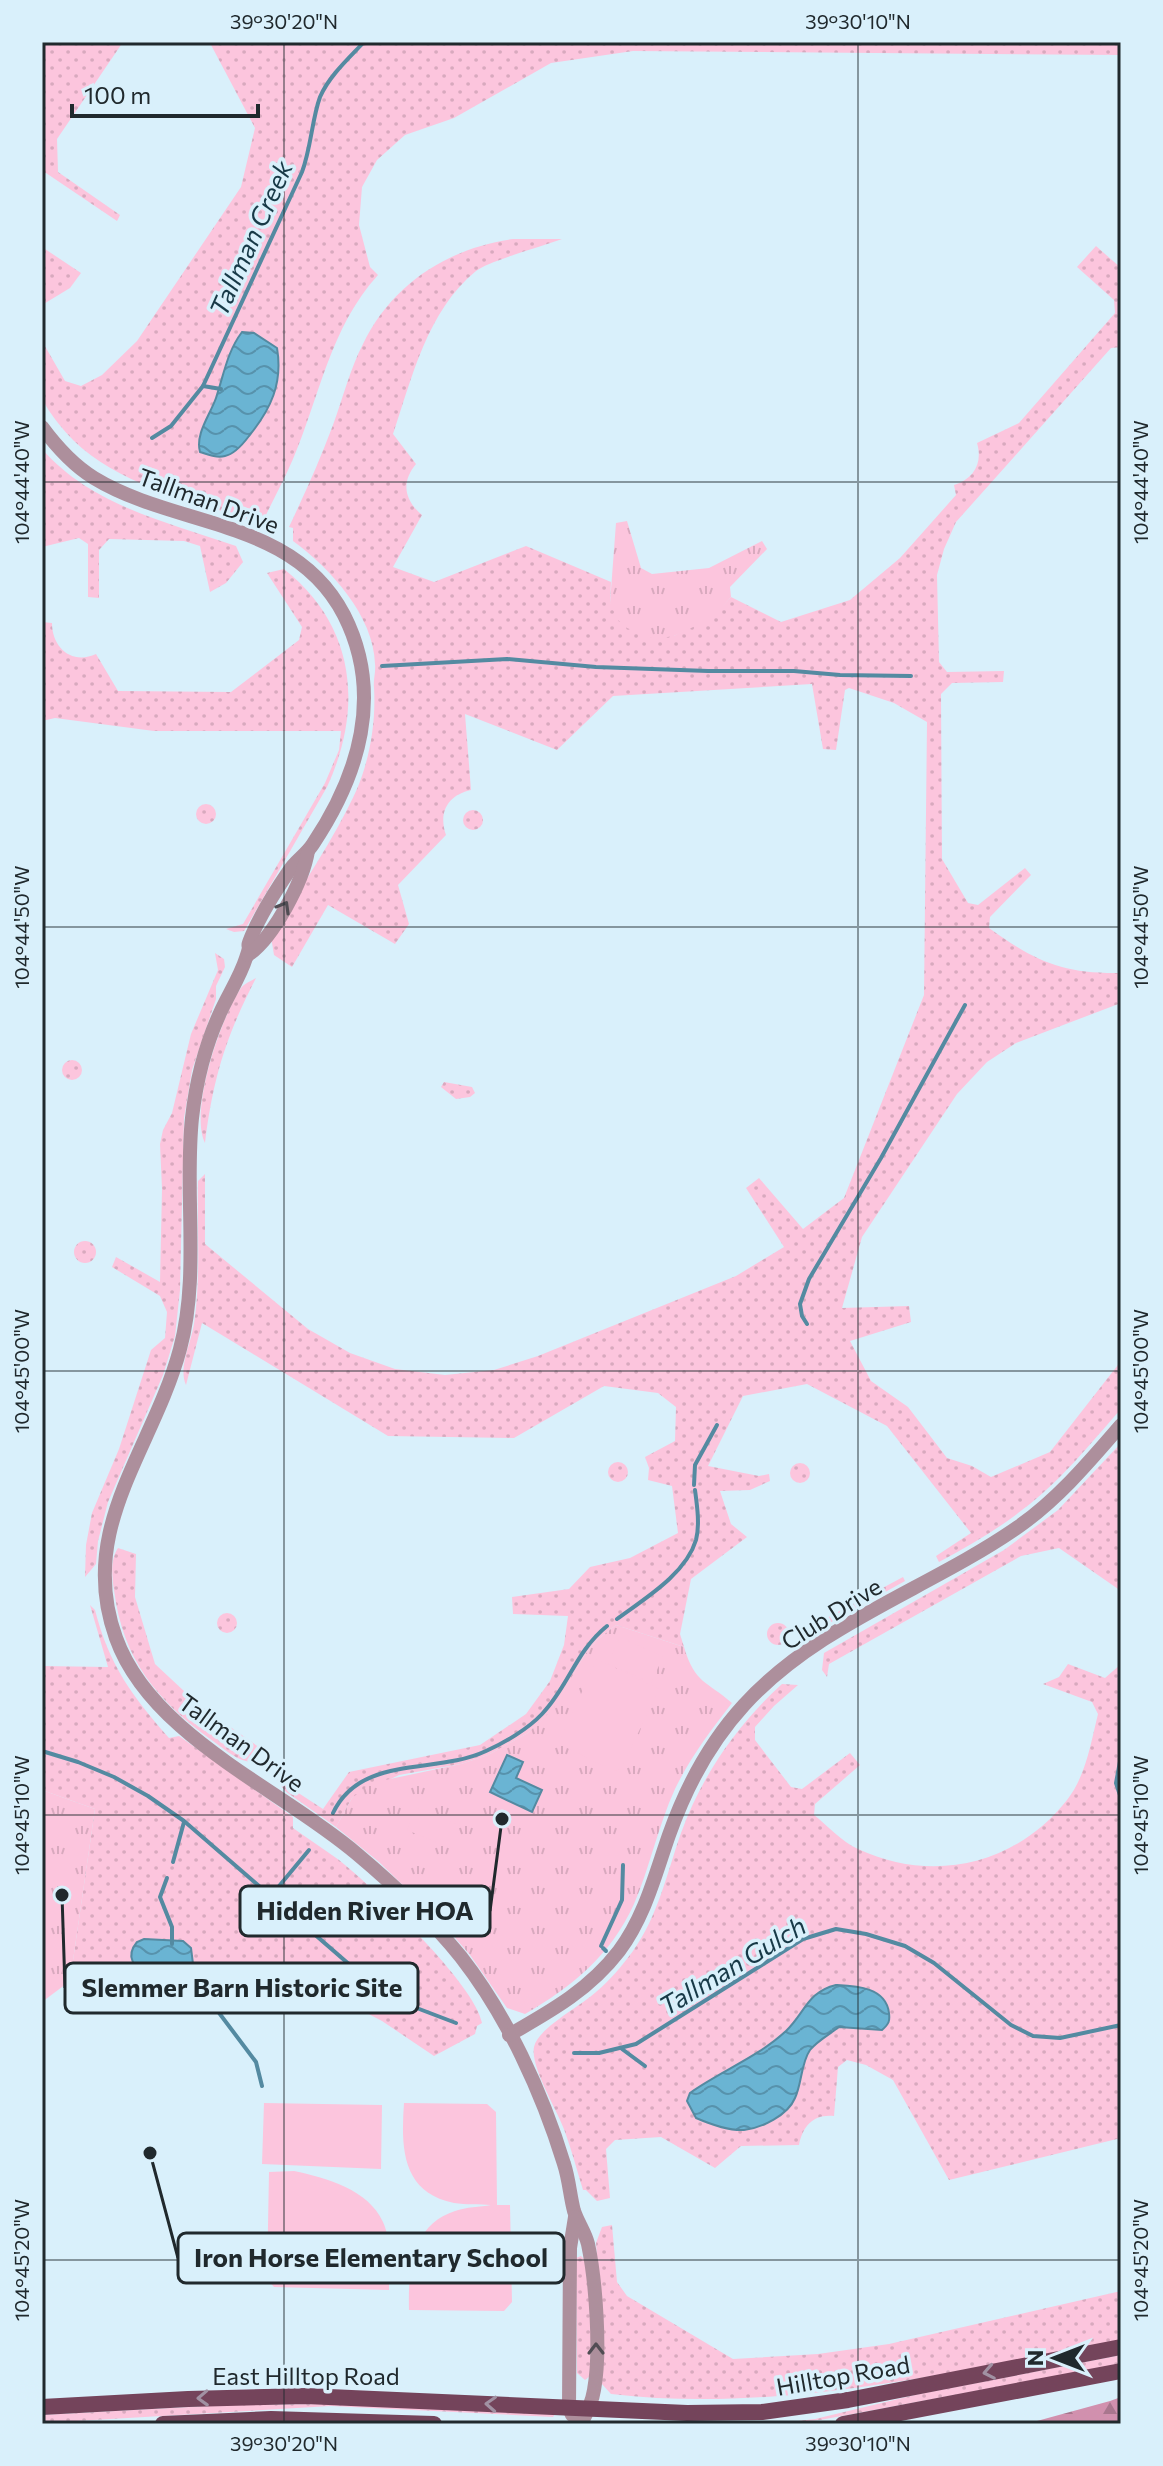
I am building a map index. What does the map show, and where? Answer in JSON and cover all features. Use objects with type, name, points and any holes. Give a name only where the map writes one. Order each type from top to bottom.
[{"type":"main road","name":"Hilltop Road","points":[[572,2416],[589,2409],[716,2413],[779,2410],[848,2400],[1121,2347]]},
{"type":"main road","name":"Hilltop Road","points":[[843,2424],[1121,2371]]},
{"type":"main road","name":"East Hilltop Road","points":[[42,2407],[306,2396],[572,2416]]},
{"type":"main road","name":"East Hilltop Road","points":[[163,2424],[271,2419],[434,2424]]},
{"type":"street","name":"Tallman Drive","points":[[42,427],[70,458],[104,483],[280,549],[314,576],[339,607],[352,633],[361,668],[363,696],[361,737],[356,760],[343,793],[308,851],[292,866],[249,940],[248,955],[211,1034],[195,1094],[191,1127],[188,1294],[184,1330],[170,1380],[110,1523],[105,1578],[110,1620],[125,1661],[158,1707],[188,1733],[332,1834],[391,1885],[460,1956],[482,1988],[509,2035],[559,2149],[575,2217],[587,2239],[595,2312],[595,2379],[589,2409],[581,2424]]},
{"type":"street","name":"Club Drive","points":[[509,2035],[576,1995],[620,1950],[643,1909],[670,1832],[695,1776],[746,1703],[812,1646],[989,1546],[1031,1518],[1078,1474],[1121,1425]]},
{"type":"street","name":"Tallman Drive","points":[[572,2416],[570,2248],[575,2217]]},
{"type":"green space","points":[[42,42],[123,42],[57,139],[58,172],[120,215],[117,221],[46,173],[42,174]]},
{"type":"green space","points":[[176,42],[1121,42],[1121,55],[633,51],[551,63],[454,118],[405,135],[377,160],[362,187],[359,225],[370,267],[378,275],[348,317],[337,340],[293,459],[266,515],[252,521],[146,486],[121,474],[77,443],[58,423],[42,396],[42,341],[65,381],[81,386],[102,375],[137,341],[241,187],[255,128],[210,43]]},
{"type":"green space","points":[[513,239],[562,239],[504,258],[476,271],[459,287],[433,325],[393,434],[416,464],[408,477],[407,491],[411,503],[422,515],[393,567],[434,582],[526,546],[611,582],[610,603],[674,636],[711,615],[731,597],[781,622],[850,600],[900,558],[956,495],[954,485],[967,479],[978,463],[977,443],[1019,423],[1115,313],[1114,300],[1077,267],[1096,246],[1121,268],[1121,347],[1111,348],[956,522],[937,575],[939,662],[947,672],[1004,671],[1003,682],[952,683],[941,694],[942,859],[968,903],[978,905],[1025,868],[1031,875],[990,917],[989,928],[1021,950],[1051,964],[1083,971],[1121,973],[1121,1003],[1016,1043],[987,1062],[957,1094],[862,1237],[842,1308],[909,1306],[911,1322],[850,1341],[871,1381],[908,1407],[947,1458],[972,1466],[991,1477],[1050,1452],[1121,1361],[1121,1409],[1036,1499],[992,1531],[939,1562],[936,1556],[971,1533],[887,1426],[807,1384],[743,1396],[708,1466],[759,1476],[769,1474],[770,1481],[750,1490],[720,1491],[731,1524],[747,1537],[691,1579],[680,1634],[684,1647],[616,1625],[597,1640],[584,1656],[554,1709],[528,1733],[488,1755],[461,1764],[399,1775],[352,1798],[336,1827],[285,1791],[276,1779],[279,1773],[280,1781],[323,1809],[349,1772],[480,1745],[526,1714],[550,1681],[564,1645],[568,1616],[513,1614],[512,1597],[569,1589],[590,1567],[630,1558],[678,1533],[672,1486],[648,1480],[649,1468],[645,1457],[675,1441],[676,1407],[658,1393],[604,1386],[514,1438],[388,1436],[202,1323],[186,1385],[183,1371],[194,1324],[197,1289],[198,1181],[205,1174],[205,1244],[308,1329],[350,1353],[395,1369],[445,1375],[494,1370],[538,1356],[736,1276],[784,1247],[746,1188],[759,1178],[803,1229],[844,1198],[924,995],[927,722],[894,703],[849,688],[845,690],[836,750],[823,749],[812,684],[613,696],[557,750],[465,714],[471,790],[451,800],[443,819],[446,835],[398,885],[409,924],[395,944],[328,905],[292,967],[274,955],[271,937],[328,845],[362,777],[374,714],[375,664],[367,628],[335,579],[293,541],[293,528],[289,527],[323,451],[358,354],[375,323],[406,287],[424,272],[466,251]]},
{"type":"green space","points":[[42,247],[81,273],[70,288],[42,305]]},
{"type":"green space","points":[[42,449],[62,469],[107,498],[157,520],[236,546],[243,562],[226,583],[210,592],[200,546],[184,541],[109,539],[99,550],[99,598],[88,597],[88,544],[79,538],[42,547]]},
{"type":"green space","points":[[627,521],[641,568],[652,574],[709,568],[762,541],[767,549],[730,587],[731,597],[719,611],[706,621],[674,636],[654,639],[627,628],[618,620],[610,603],[616,523]]},
{"type":"green space","points":[[284,569],[308,591],[326,615],[339,641],[346,669],[346,727],[339,757],[327,787],[244,931],[234,932],[226,929],[243,924],[325,783],[339,750],[341,731],[154,731],[55,718],[42,721],[42,622],[52,623],[56,640],[65,652],[79,657],[96,654],[118,691],[231,692],[299,640],[302,627],[267,573]]},
{"type":"green space","points":[[202,804],[210,804],[216,814],[210,824],[202,824],[196,818],[196,810]]},
{"type":"green space","points":[[469,810],[477,810],[483,820],[477,830],[469,830],[463,824],[463,816]]},
{"type":"green space","points":[[215,953],[224,959],[225,967],[216,986],[216,999],[192,1070],[184,1118],[180,1290],[175,1336],[163,1375],[108,1502],[98,1541],[96,1564],[85,1577],[86,1545],[92,1513],[119,1449],[151,1350],[165,1338],[167,1312],[160,1296],[112,1267],[116,1257],[160,1282],[160,1144],[172,1113],[191,1034],[218,970]]},
{"type":"green space","points":[[256,978],[222,1058],[205,1143],[201,1109],[217,1041],[241,988]]},
{"type":"green space","points":[[68,1060],[76,1060],[82,1070],[76,1080],[68,1080],[62,1074],[62,1066]]},
{"type":"green space","points":[[444,1082],[472,1087],[475,1093],[456,1099],[441,1087]]},
{"type":"green space","points":[[85,1241],[96,1252],[85,1263],[74,1252]]},
{"type":"green space","points":[[1121,1443],[1121,1591],[1059,1548],[1021,1556],[829,1664],[827,1677],[822,1670],[824,1653],[1004,1550],[1058,1510]]},
{"type":"green space","points":[[614,1462],[622,1462],[628,1472],[622,1482],[614,1482],[608,1476],[608,1468]]},
{"type":"green space","points":[[796,1463],[804,1463],[810,1473],[804,1483],[796,1483],[790,1477],[790,1469]]},
{"type":"green space","points":[[118,1548],[136,1554],[135,1597],[155,1664],[199,1705],[263,1750],[255,1762],[233,1755],[193,1726],[146,1677],[125,1638],[119,1615],[112,1574]]},
{"type":"green space","points":[[903,1577],[905,1581],[826,1625],[823,1620]]},
{"type":"green space","points":[[90,1605],[95,1610],[107,1647],[123,1679],[169,1738],[179,1736],[293,1817],[293,1828],[339,1860],[397,1913],[462,1985],[482,2023],[477,2026],[475,2034],[434,2056],[357,2008],[289,2005],[243,2010],[160,2010],[70,1981],[95,1809],[42,1790],[42,1666],[108,1667]]},
{"type":"green space","points":[[223,1613],[231,1613],[237,1623],[231,1633],[223,1633],[217,1627],[217,1619]]},
{"type":"green space","points":[[778,1623],[789,1634],[778,1645],[767,1634]]},
{"type":"green space","points":[[616,1625],[684,1647],[697,1675],[732,1703],[694,1755],[675,1789],[634,1904],[614,1939],[574,1981],[525,2014],[507,2008],[470,1955],[444,1925],[379,1862],[336,1827],[352,1798],[371,1783],[461,1764],[488,1755],[528,1733],[554,1708],[584,1656],[597,1640]]},
{"type":"green space","points":[[620,1637],[663,1657],[651,1683],[608,1663]]},
{"type":"green space","points":[[597,1659],[659,1689],[621,1769],[614,1771],[561,1745],[560,1740]]},
{"type":"green space","points":[[1068,1664],[1105,1678],[1121,1664],[1121,2138],[949,2180],[893,2080],[866,2065],[847,2060],[838,2067],[834,2116],[810,2122],[799,2145],[741,2146],[715,2168],[661,2137],[615,2140],[606,2149],[610,2198],[597,2201],[583,2190],[565,2132],[536,2066],[534,2047],[543,2032],[589,1998],[616,1973],[642,1938],[699,1791],[722,1752],[750,1716],[782,1684],[798,1685],[755,1727],[755,1740],[791,1787],[802,1789],[850,1753],[860,1765],[815,1804],[814,1815],[852,1846],[886,1860],[915,1865],[944,1866],[972,1862],[1023,1840],[1046,1822],[1074,1791],[1087,1758],[1098,1714],[1092,1702],[1043,1684],[1059,1677]]},
{"type":"green space","points":[[42,1790],[95,1809],[70,1981],[42,2002]]},
{"type":"green space","points":[[416,1807],[456,1824],[445,1846],[407,1830]]},
{"type":"green space","points":[[264,2103],[382,2105],[381,2169],[262,2164]]},
{"type":"green space","points":[[404,2103],[487,2104],[496,2112],[497,2205],[510,2205],[512,2302],[504,2311],[409,2310],[415,2252],[429,2227],[455,2211],[491,2205],[454,2203],[423,2189],[408,2165],[403,2136]]},
{"type":"green space","points":[[294,2171],[345,2187],[357,2193],[376,2211],[388,2238],[389,2290],[274,2287],[267,2279],[269,2172]]},
{"type":"green space","points":[[612,2225],[617,2282],[627,2296],[733,2359],[818,2354],[889,2344],[1121,2291],[1121,2340],[931,2376],[803,2394],[675,2399],[611,2394],[601,2383],[596,2243],[602,2227]]},
{"type":"green space","points":[[581,2256],[585,2260],[592,2320],[590,2376],[585,2380],[577,2373],[576,2258]]},
{"type":"green space","points":[[1121,2355],[1121,2363],[1110,2366],[820,2420],[772,2424],[815,2419],[919,2394]]},
{"type":"green space","points":[[1121,2397],[1121,2424],[1026,2424],[1110,2401]]},
{"type":"green space","points":[[324,2404],[555,2414],[553,2417],[331,2406],[42,2423],[42,2415],[226,2405]]},
{"type":"water","points":[[242,332],[254,333],[277,348],[278,373],[274,395],[264,416],[235,451],[219,457],[200,452],[201,431],[216,398],[229,355]]},
{"type":"water","points":[[507,1755],[523,1762],[516,1778],[542,1790],[532,1812],[490,1792]]},
{"type":"water","points":[[144,1939],[183,1941],[191,1948],[193,1964],[184,1972],[172,1976],[148,1974],[133,1961],[132,1952],[137,1942]]},
{"type":"water","points":[[836,1985],[876,1993],[887,2004],[889,2020],[886,2026],[882,2030],[839,2027],[820,2041],[807,2055],[792,2104],[766,2123],[738,2130],[696,2118],[687,2101],[690,2093],[775,2040],[812,1998]]},
{"type":"waterway","name":"Tallman Creek","points":[[152,438],[171,426],[203,386],[302,172],[320,97],[334,75],[364,42]]},
{"type":"waterway","points":[[203,386],[221,389]]},
{"type":"waterway","points":[[382,666],[507,659],[596,667],[911,676]]},
{"type":"waterway","points":[[807,1324],[800,1304],[809,1279],[881,1158],[965,1005]]},
{"type":"waterway","points":[[694,1485],[695,1465],[717,1425]]},
{"type":"waterway","points":[[617,1619],[663,1585],[691,1552],[698,1528],[695,1490]]},
{"type":"waterway","points":[[333,1813],[346,1794],[380,1774],[466,1758],[493,1748],[523,1730],[551,1703],[579,1658],[607,1626]]},
{"type":"waterway","name":"Tallman Gulch","points":[[42,1751],[114,1777],[148,1796],[184,1821],[373,1985],[393,1999],[456,2023]]},
{"type":"waterway","name":"Tallman Gulch","points":[[1121,1756],[1116,1783],[1121,1798]]},
{"type":"waterway","points":[[173,1862],[184,1822]]},
{"type":"waterway","points":[[270,1897],[309,1850]]},
{"type":"waterway","points":[[601,1946],[622,1900],[623,1865]]},
{"type":"waterway","points":[[167,1878],[160,1897],[172,1927],[172,1944]]},
{"type":"waterway","name":"Tallman Gulch","points":[[574,2053],[599,2053],[636,2044],[803,1939],[836,1929],[905,1946],[934,1963],[1011,2025],[1033,2036],[1060,2038],[1121,2025]]},
{"type":"waterway","points":[[603,1948],[606,1951]]},
{"type":"waterway","points":[[186,1969],[256,2062],[262,2086]]},
{"type":"waterway","points":[[622,2049],[645,2066]]},
{"type":"place","name":"Hidden River HOA","points":[[502,1819]]},
{"type":"place","name":"Slemmer Barn Historic Site","points":[[62,1895]]},
{"type":"place","name":"Iron Horse Elementary School","points":[[150,2153]]}]
